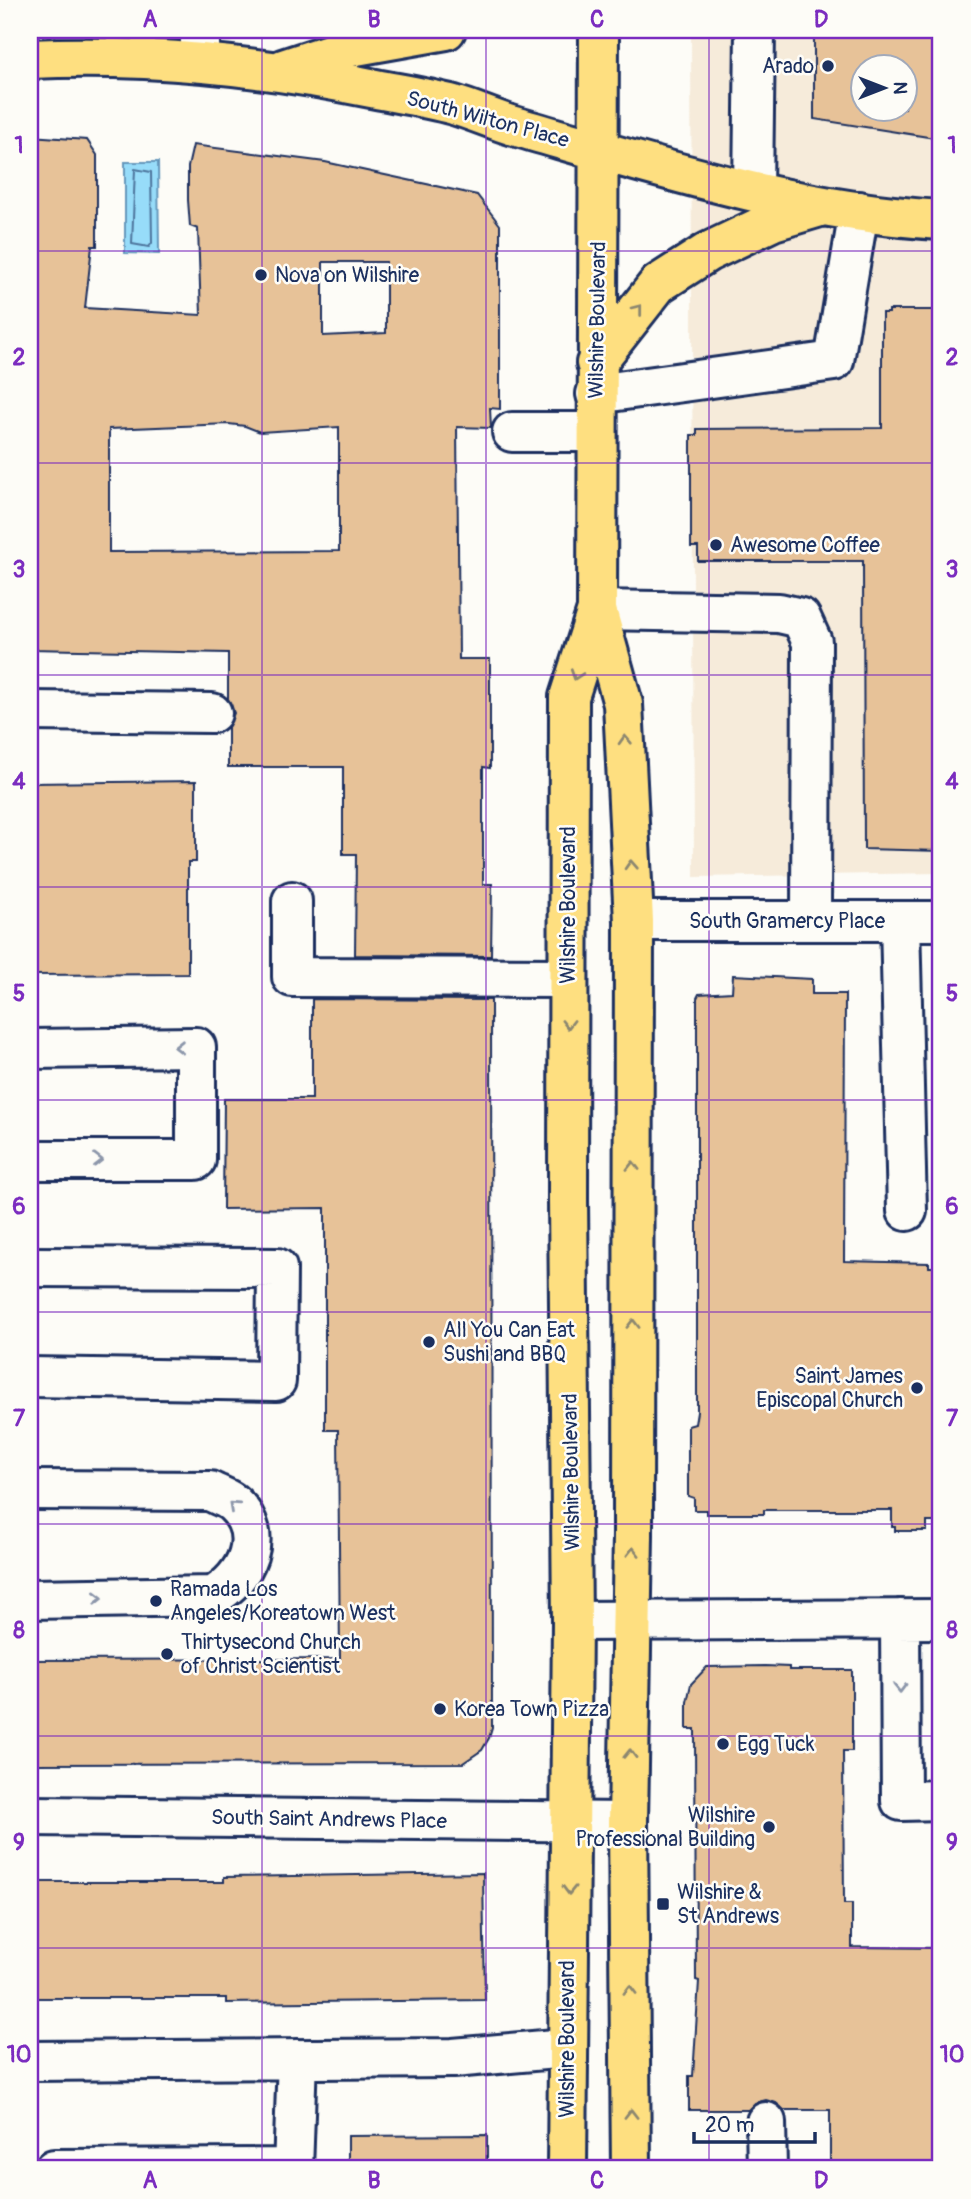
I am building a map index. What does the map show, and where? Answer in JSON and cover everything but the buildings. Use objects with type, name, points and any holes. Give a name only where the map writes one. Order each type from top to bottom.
[{"type":"main road","points":[[281,69],[350,47],[446,30]]},
{"type":"main road","name":"Wilshire Boulevard","points":[[599,30],[596,148],[599,214],[596,378],[597,610],[623,704],[634,921],[632,1620],[628,1822],[631,2169]]},
{"type":"main road","name":"South Wilton Place","points":[[30,59],[200,46],[281,69],[453,105],[753,191],[841,209],[941,220]]},
{"type":"main road","points":[[596,378],[658,284],[708,252],[751,232],[841,209]]},
{"type":"main road","name":"Wilshire Boulevard","points":[[567,2169],[568,1822],[572,1620],[569,697],[597,610]]},
{"type":"street","points":[[753,191],[755,30]]},
{"type":"street","points":[[596,378],[834,361],[841,209]]},
{"type":"street","points":[[512,432],[596,432]]},
{"type":"street","points":[[597,610],[779,613],[801,618],[812,642],[811,921]]},
{"type":"street","points":[[30,711],[212,712]]},
{"type":"street","points":[[292,901],[292,976],[568,978]]},
{"type":"street","name":"South Gramercy Place","points":[[634,921],[941,921]]},
{"type":"street","points":[[900,921],[907,1212]]},
{"type":"street","points":[[30,1048],[196,1047],[196,1160],[30,1160]]},
{"type":"street","points":[[30,1266],[277,1268],[276,1381],[30,1377]]},
{"type":"street","points":[[30,1490],[210,1490],[234,1504],[248,1524],[251,1544],[245,1569],[231,1587],[213,1596],[30,1599]]},
{"type":"street","points":[[900,1619],[901,1801],[941,1800]]},
{"type":"street","points":[[572,1620],[941,1619]]},
{"type":"street","name":"South Saint Andrews Place","points":[[30,1816],[628,1822]]},
{"type":"street","points":[[30,2061],[453,2058],[567,2048]]},
{"type":"street","points":[[30,2169],[293,2168],[297,2059]]},
{"type":"street","points":[[766,2122],[767,2169]]},
{"type":"shaded area","points":[[691,30],[941,30],[941,873],[694,877]]},
{"type":"water","points":[[125,162],[158,162],[159,254],[125,253]]},
{"type":"place","name":"Arado","points":[[828,66]]},
{"type":"place","name":"Nova on Wilshire","points":[[261,275]]},
{"type":"place","name":"Awesome Coffee","points":[[716,545]]},
{"type":"place","name":"All You Can Eat Sushi and BBQ","points":[[429,1342]]},
{"type":"place","name":"Saint James Episcopal Church","points":[[917,1388]]},
{"type":"place","name":"Ramada Los Angeles/Koreatown West","points":[[156,1601]]},
{"type":"place","name":"Thirtysecond Church of Christ Scientist","points":[[167,1654]]},
{"type":"place","name":"Korea Town Pizza","points":[[440,1709]]},
{"type":"place","name":"Egg Tuck","points":[[723,1744]]},
{"type":"place","name":"Wilshire Professional Building","points":[[769,1827]]},
{"type":"place","name":"Wilshire & St Andrews","points":[[663,1904]]}]
